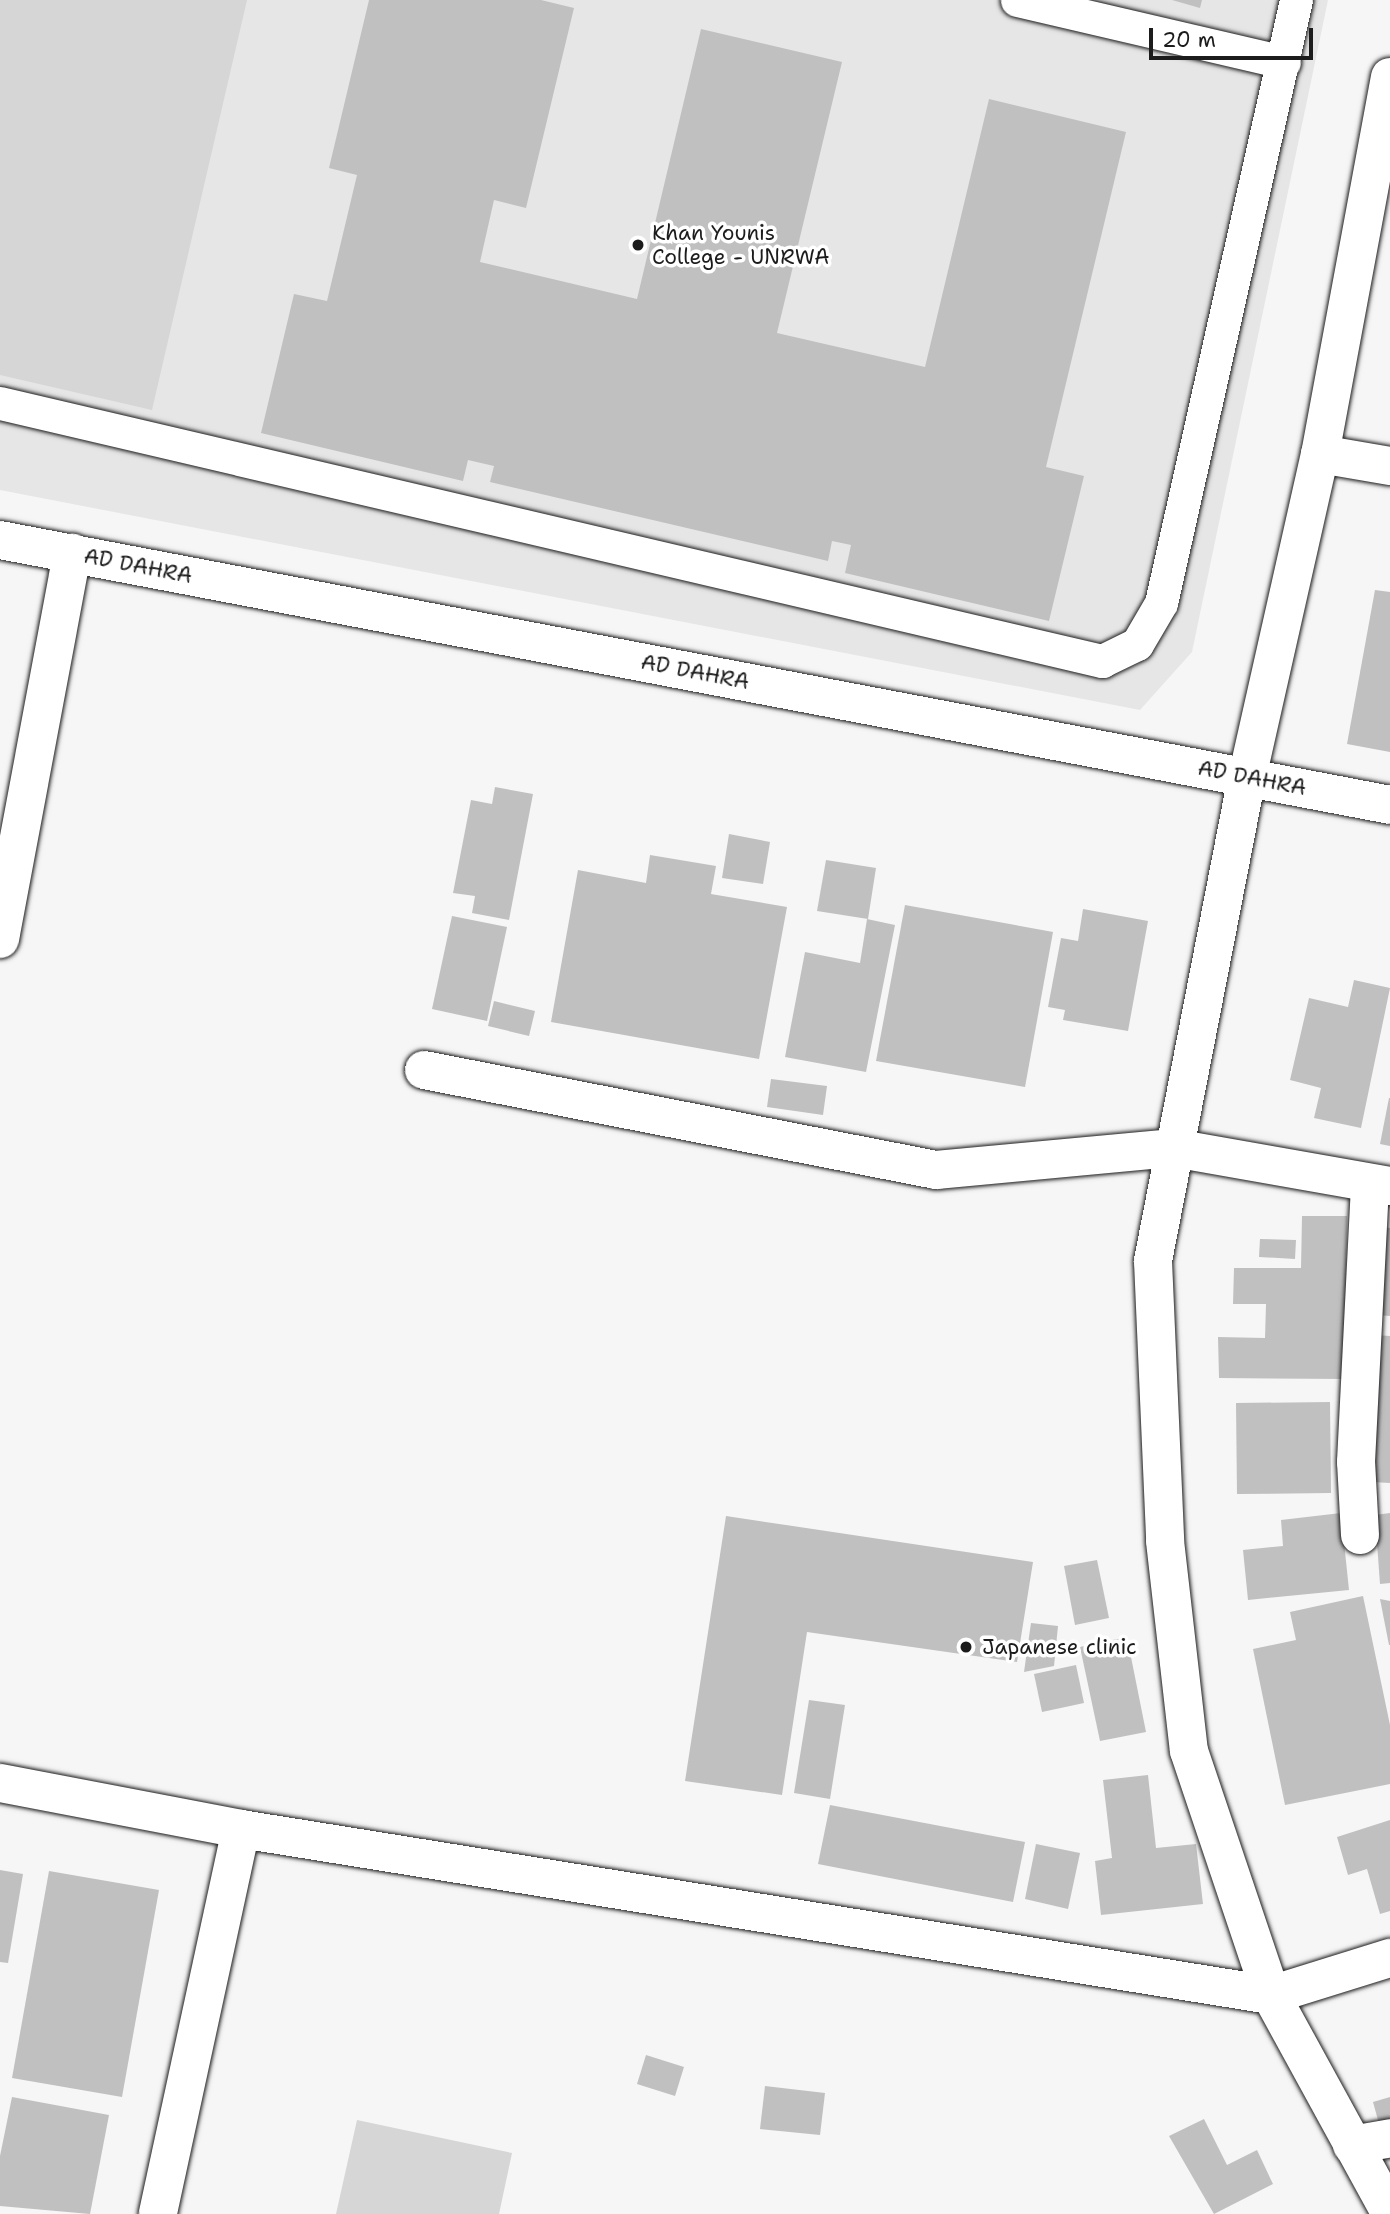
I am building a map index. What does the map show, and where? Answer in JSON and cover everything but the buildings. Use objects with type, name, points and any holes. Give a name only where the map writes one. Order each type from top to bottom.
[{"type":"street","points":[[1390,77],[1320,454],[1247,777],[1153,1261],[1165,1541],[1189,1751],[1271,1995],[1390,2212]]},
{"type":"street","points":[[1320,454],[1390,466]]},
{"type":"street","name":"AD DAHRA","points":[[0,540],[1390,805]]},
{"type":"street","points":[[0,939],[72,553]]},
{"type":"street","points":[[424,1070],[936,1170],[1174,1148],[1380,1184],[1356,1462],[1360,1535]]},
{"type":"street","points":[[0,1783],[241,1829],[1271,1995],[1390,1958]]},
{"type":"street","points":[[158,2214],[241,1829]]},
{"type":"street","points":[[1352,2146],[1390,2138]]},
{"type":"lane","points":[[1017,0],[1284,62]]},
{"type":"lane","points":[[0,404],[1102,661],[1137,644],[1161,603],[1296,0]]},
{"type":"shaded area","name":"Khan Younis College - UNRWA","points":[[0,0],[1328,0],[1192,652],[1140,710],[0,490]]},
{"type":"shaded area","points":[[0,0],[247,0],[152,410],[0,375]]},
{"type":"shaded area","points":[[357,2120],[512,2153],[499,2214],[336,2214]]},
{"type":"place","name":"Khan Younis College - UNRWA","points":[[638,245]]},
{"type":"place","name":"Japanese clinic","points":[[966,1647]]}]
